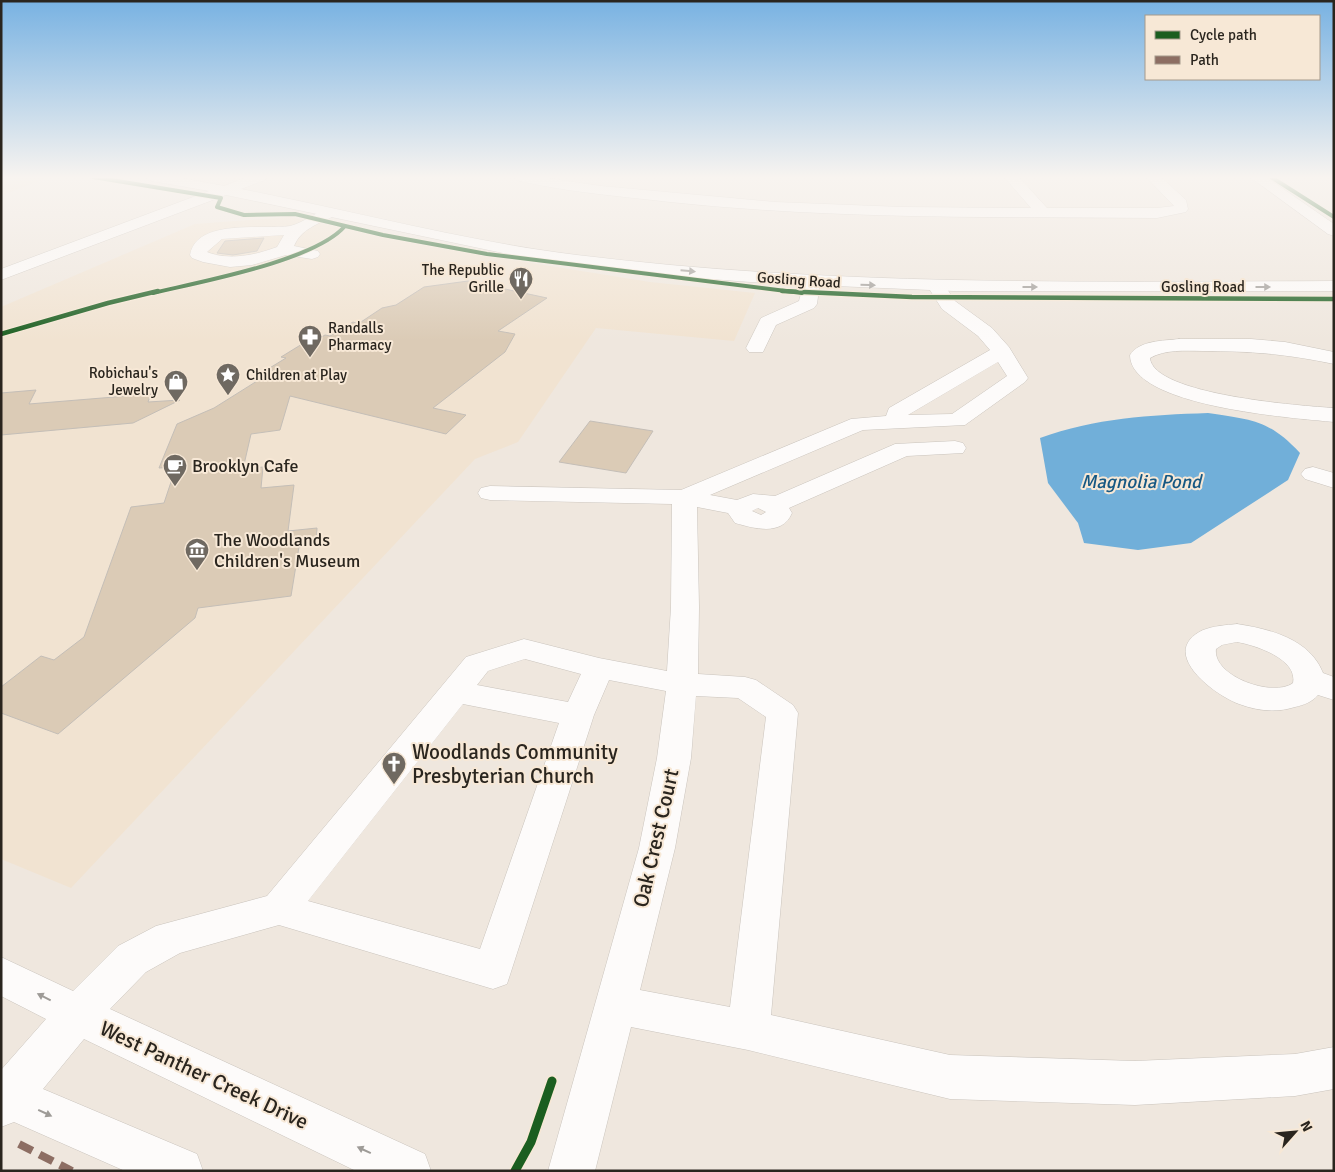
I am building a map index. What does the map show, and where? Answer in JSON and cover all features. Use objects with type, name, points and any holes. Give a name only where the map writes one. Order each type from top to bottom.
[{"type":"main road","points":[[1,275],[113,232]]},
{"type":"main road","points":[[262,232],[218,234],[199,248],[198,255],[212,262],[262,259],[284,250],[312,254]]},
{"type":"main road","points":[[284,250],[293,232]]},
{"type":"main road","name":"Gosling Road","points":[[418,232],[572,260],[812,282],[937,287],[1334,286]]},
{"type":"main road","points":[[503,232],[516,234]]},
{"type":"main road","name":"Gosling Road","points":[[552,240],[656,253],[812,266],[998,270]]},
{"type":"main road","name":"Gosling Road","points":[[1156,271],[1334,272]]},
{"type":"main road","points":[[756,348],[768,322],[808,304],[812,282]]},
{"type":"main road","points":[[684,497],[859,424],[958,420],[1018,378],[1002,351],[985,332],[948,305],[937,287]]},
{"type":"main road","points":[[1334,345],[1325,356],[1284,348],[1179,345],[1153,348],[1140,355],[1141,366],[1150,376],[1189,394],[1272,409],[1334,415]]},
{"type":"main road","points":[[897,422],[897,413],[1002,351]]},
{"type":"main road","points":[[490,493],[684,497],[740,508],[747,502],[759,500],[776,506],[902,449],[955,448]]},
{"type":"main road","name":"Oak Crest Court","points":[[571,1171],[657,848],[674,758],[682,684],[685,607],[684,497]]},
{"type":"main road","points":[[279,909],[477,664],[524,648],[599,668],[682,684],[745,688],[782,713],[748,1030]]},
{"type":"main road","points":[[180,1171],[4,1097],[78,1014],[132,959],[170,938],[279,909],[493,970],[578,715],[599,668]]},
{"type":"main road","points":[[456,692],[578,715]]},
{"type":"main road","name":"West Panther Creek Drive","points":[[1,975],[78,1014],[408,1171]]},
{"type":"main road","points":[[614,1004],[748,1030],[950,1077],[1135,1083],[1295,1075],[1334,1068]]},
{"type":"shaded area","points":[[177,232],[361,232],[450,250],[650,282],[755,293],[734,341],[596,328],[518,442],[475,459],[71,888],[1,859],[1,307]]},
{"type":"water","name":"Magnolia Pond","points":[[1208,413],[1236,417],[1258,423],[1278,433],[1289,442],[1300,453],[1288,480],[1191,543],[1138,550],[1084,543],[1078,523],[1048,483],[1040,438],[1061,431],[1102,422],[1165,415]]},
{"type":"building","points":[[264,238],[257,251],[233,255],[217,253],[225,241]]},
{"type":"building","points":[[468,281],[547,298],[498,331],[515,334],[505,352],[433,408],[466,415],[446,434],[290,396],[280,430],[251,434],[243,469],[263,467],[261,488],[294,485],[288,531],[317,528],[316,545],[299,547],[291,596],[198,608],[195,618],[58,734],[1,713],[1,687],[41,656],[54,660],[84,637],[131,507],[164,503],[176,467],[159,468],[177,424],[214,408],[273,371],[268,369],[286,358],[281,357],[307,341],[313,342],[325,335],[330,336],[353,322],[358,324],[382,308],[396,305],[424,287]]},
{"type":"building","points":[[36,390],[29,404],[151,394],[148,402],[180,400],[133,423],[1,435],[1,393]]},
{"type":"building","points":[[590,421],[653,431],[626,473],[559,462]]},
{"type":"marked path","points":[[19,1144],[72,1171]]},
{"type":"cycle path","points":[[1,334],[108,303],[262,267],[310,248],[340,232]]},
{"type":"cycle path","points":[[372,232],[487,254],[787,292],[912,297],[1224,300],[1334,299]]},
{"type":"cycle path","points":[[515,1171],[531,1142],[552,1081]]},
{"type":"place","name":"The Republic Grille","points":[[521,300]]},
{"type":"place","name":"Randalls Pharmacy","points":[[310,358]]},
{"type":"place","name":"Children at Play","points":[[228,396]]},
{"type":"place","name":"Robichau's Jewelry","points":[[176,403]]},
{"type":"place","name":"Brooklyn Cafe","points":[[175,487]]},
{"type":"place","name":"The Woodlands Children's Museum","points":[[197,571]]},
{"type":"place","name":"Woodlands Community Presbyterian Church","points":[[394,785]]}]
